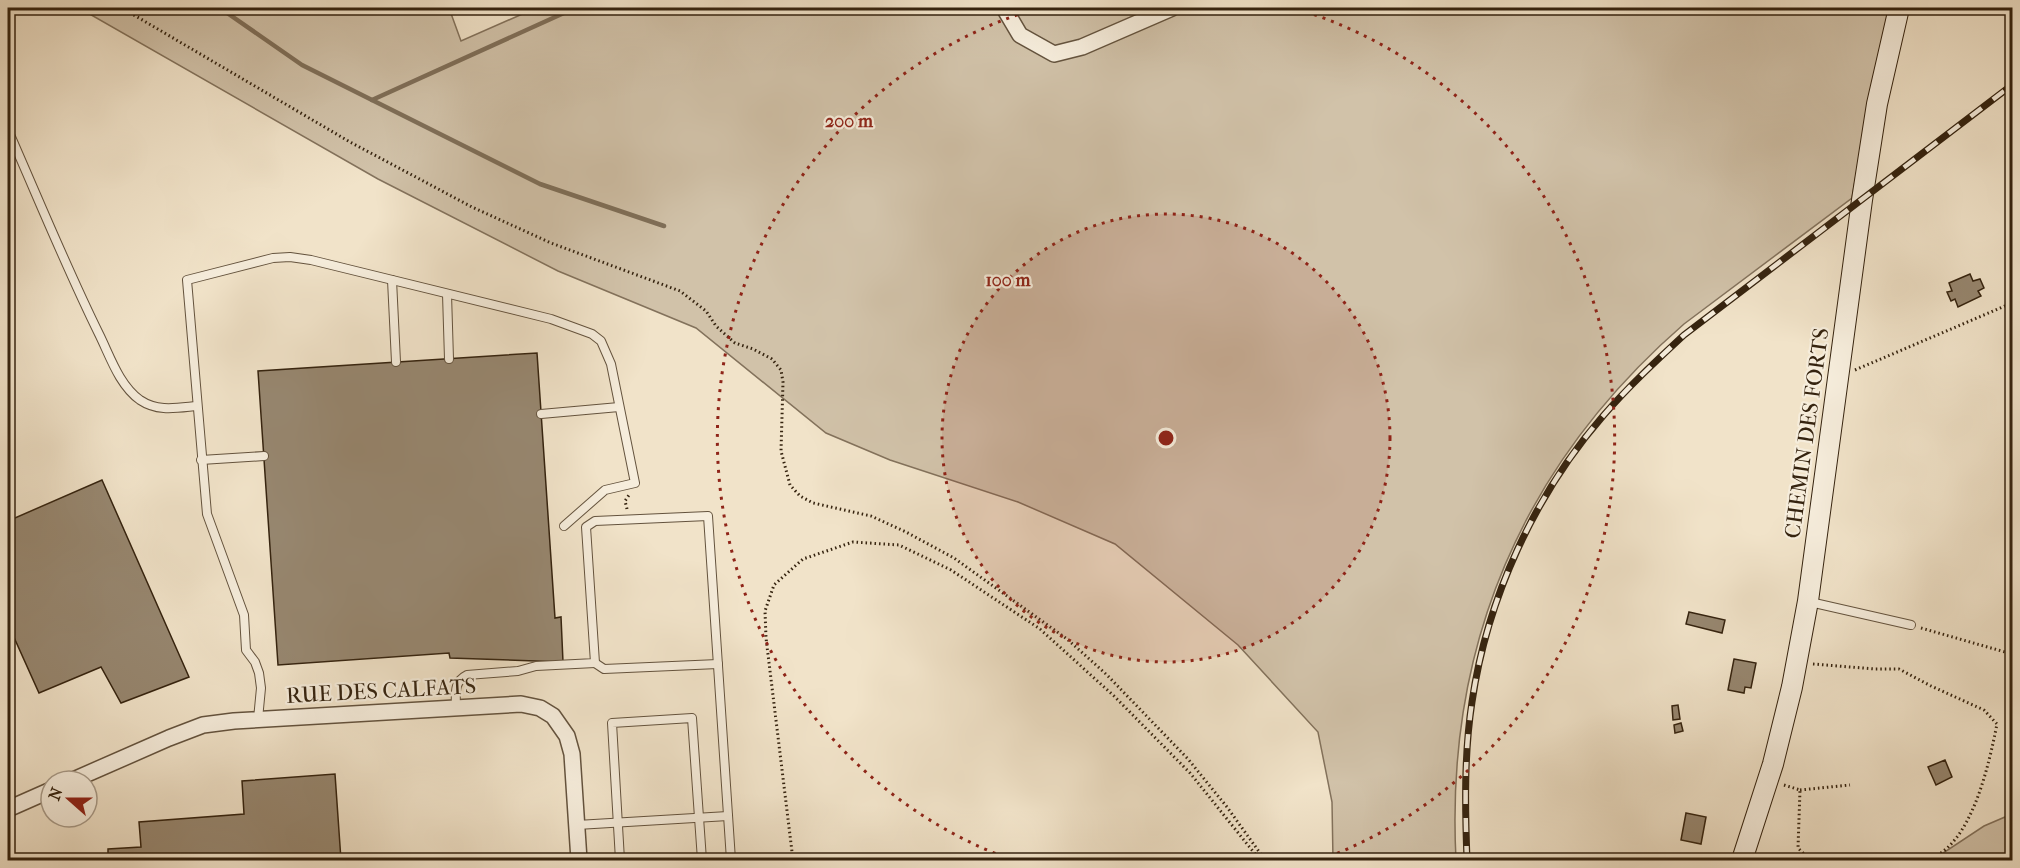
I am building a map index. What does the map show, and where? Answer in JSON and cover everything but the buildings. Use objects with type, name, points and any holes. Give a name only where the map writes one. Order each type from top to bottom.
[{"type":"street","points":[[1004,8],[1020,35],[1054,54],[1082,47],[1172,8]]},
{"type":"street","name":"CHEMIN DES FORTS","points":[[1742,861],[1768,780],[1797,663],[1808,601],[1862,200],[1877,104],[1899,8]]},
{"type":"street","name":"RUE DES CALFATS","points":[[98,769],[203,725],[258,719],[521,704],[540,708],[553,716],[567,736],[572,754],[579,861]]},
{"type":"street","points":[[8,809],[39,795]]},
{"type":"lane","points":[[8,130],[80,295],[122,381],[138,398],[152,407],[168,409],[197,406]]},
{"type":"lane","points":[[258,719],[261,688],[259,673],[255,662],[246,650],[244,615],[207,514],[186,280],[273,258],[290,257],[311,260],[550,319],[592,334],[601,341],[606,350],[635,483],[604,490],[564,526]]},
{"type":"lane","points":[[392,280],[396,362]]},
{"type":"lane","points":[[447,294],[449,359]]},
{"type":"lane","points":[[541,414],[619,407]]},
{"type":"lane","points":[[201,460],[264,456]]},
{"type":"lane","points":[[595,663],[586,527],[595,521],[708,516],[731,861]]},
{"type":"lane","points":[[1808,601],[1911,625]]},
{"type":"lane","points":[[456,708],[457,684],[467,675],[518,671],[536,666],[595,663],[604,669],[718,664]]},
{"type":"lane","points":[[620,861],[612,723],[693,718],[702,861]]},
{"type":"lane","points":[[577,825],[728,816]]},
{"type":"path","points":[[122,8],[350,142],[472,207],[551,243],[680,291],[706,311],[716,326],[735,343],[772,359],[781,370],[781,451],[790,485],[800,496],[813,503],[871,516],[906,532],[954,558],[1067,639],[1107,675],[1188,759],[1227,807],[1265,861]]},
{"type":"path","points":[[1839,375],[1868,366],[2013,303]]},
{"type":"path","points":[[793,861],[766,638],[765,611],[774,585],[803,559],[853,542],[899,545],[951,570],[1040,629],[1114,696],[1190,773],[1260,861]]},
{"type":"path","points":[[1911,625],[2013,654]]},
{"type":"path","points":[[1797,663],[1899,669],[1984,710],[1997,724],[1978,796],[1962,829],[1947,850],[1925,861]]},
{"type":"path","points":[[1768,780],[1800,790],[1850,785]]},
{"type":"path","points":[[1800,790],[1798,848],[1810,861]]},
{"type":"shaded area","points":[[79,8],[449,8],[461,41],[536,8],[1891,8],[1871,91],[1852,198],[1684,324],[1627,379],[1578,437],[1538,499],[1505,565],[1481,634],[1464,706],[1456,781],[1456,860],[1333,860],[1332,802],[1318,732],[1238,645],[1115,544],[1018,502],[890,460],[826,433],[696,328],[558,271],[378,179]]},
{"type":"shaded area","points":[[2012,814],[2012,860],[1935,860],[1984,826]]},
{"type":"waterway","points":[[220,8],[302,65],[540,184],[664,226]]},
{"type":"waterway","points":[[372,100],[575,8]]},
{"type":"railway","points":[[1467,860],[1466,781],[1469,722],[1479,663],[1489,624],[1518,549],[1536,513],[1578,446],[1622,395],[1684,335],[2012,85]]}]
